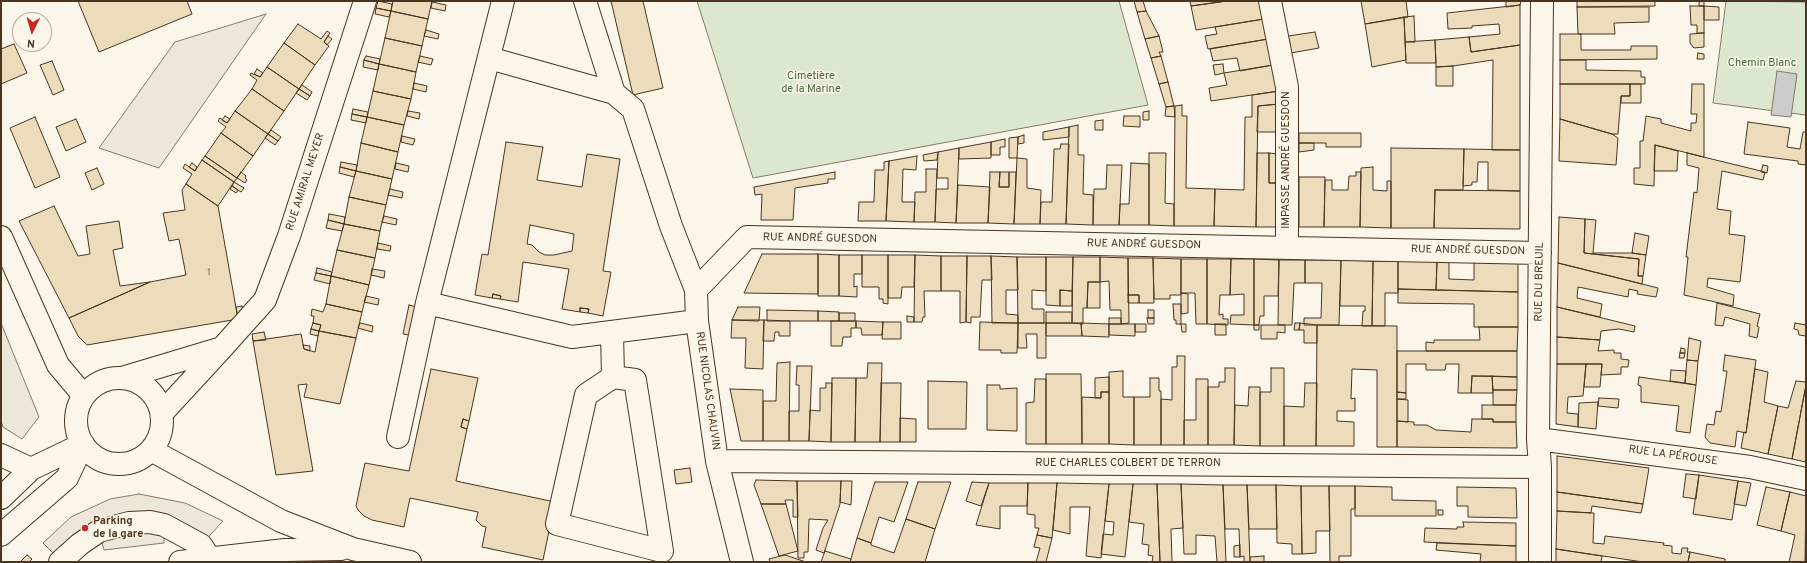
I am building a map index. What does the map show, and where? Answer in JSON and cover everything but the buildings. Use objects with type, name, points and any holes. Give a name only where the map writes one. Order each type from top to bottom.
[{"type":"street","name":"RUE AMIRAL MEYER","points":[[162,413],[265,300],[289,236],[365,1]]},
{"type":"street","points":[[398,437],[427,303],[503,1]]},
{"type":"street","points":[[585,1],[614,93]]},
{"type":"street","name":"IMPASSE ANDRÉ GUESDON","points":[[1270,1],[1287,87],[1287,248]]},
{"type":"street","name":"RUE DU BREUIL","points":[[1540,562],[1540,467],[1538,438],[1542,1]]},
{"type":"street","points":[[489,58],[614,93]]},
{"type":"street","name":"RUE NICOLAS CHAUVIN","points":[[614,93],[633,109],[671,226],[696,290],[697,321],[717,461],[742,562]]},
{"type":"street","points":[[1,237],[58,365],[84,396]]},
{"type":"street","name":"RUE ANDRÉ GUESDON","points":[[696,290],[747,237],[1540,253]]},
{"type":"street","points":[[427,303],[572,337],[697,321]]},
{"type":"street","points":[[612,332],[613,377]]},
{"type":"street","points":[[122,378],[136,381],[148,389],[158,400],[162,413],[162,426],[159,439],[151,450],[142,458],[120,464],[105,462],[92,455],[83,444],[78,432],[76,420],[78,407],[84,396],[94,386],[108,379],[122,378],[222,348]]},
{"type":"street","points":[[613,377],[635,380],[662,550],[557,524],[586,395],[613,377]]},
{"type":"street","name":"RUE LA PÉROUSE","points":[[1538,438],[1750,467],[1806,479]]},
{"type":"street","points":[[1,498],[31,469],[83,444]]},
{"type":"street","points":[[1,535],[67,478],[83,444]]},
{"type":"street","points":[[151,450],[281,521],[352,549],[410,562]]},
{"type":"street","points":[[1,454],[31,469]]},
{"type":"street","name":"RUE CHARLES COLBERT DE TERRON","points":[[717,461],[1540,467]]},
{"type":"street","points":[[60,562],[80,544],[99,531],[129,523],[150,522],[164,525],[200,545],[210,559]]},
{"type":"street","points":[[180,562],[285,550],[352,549]]},
{"type":"green space","name":"Cimetière de la Marine","points":[[697,1],[1119,1],[1148,105],[753,178]]},
{"type":"green space","name":"Chemin Blanc","points":[[1726,1],[1806,2],[1806,115],[1713,103]]},
{"type":"shaded area","points":[[266,14],[159,168],[99,148],[175,42]]},
{"type":"shaded area","points":[[1777,71],[1797,74],[1791,117],[1771,115]]},
{"type":"shaded area","points":[[1,323],[39,417],[22,439],[3,427],[1,421]]},
{"type":"shaded area","name":"Parking de la gare","points":[[139,494],[185,503],[223,521],[201,545],[164,526],[164,543],[104,550],[99,531],[61,561],[43,543],[71,517],[110,499]]},
{"type":"place","name":"Parking de la gare","points":[[85,528]]}]
